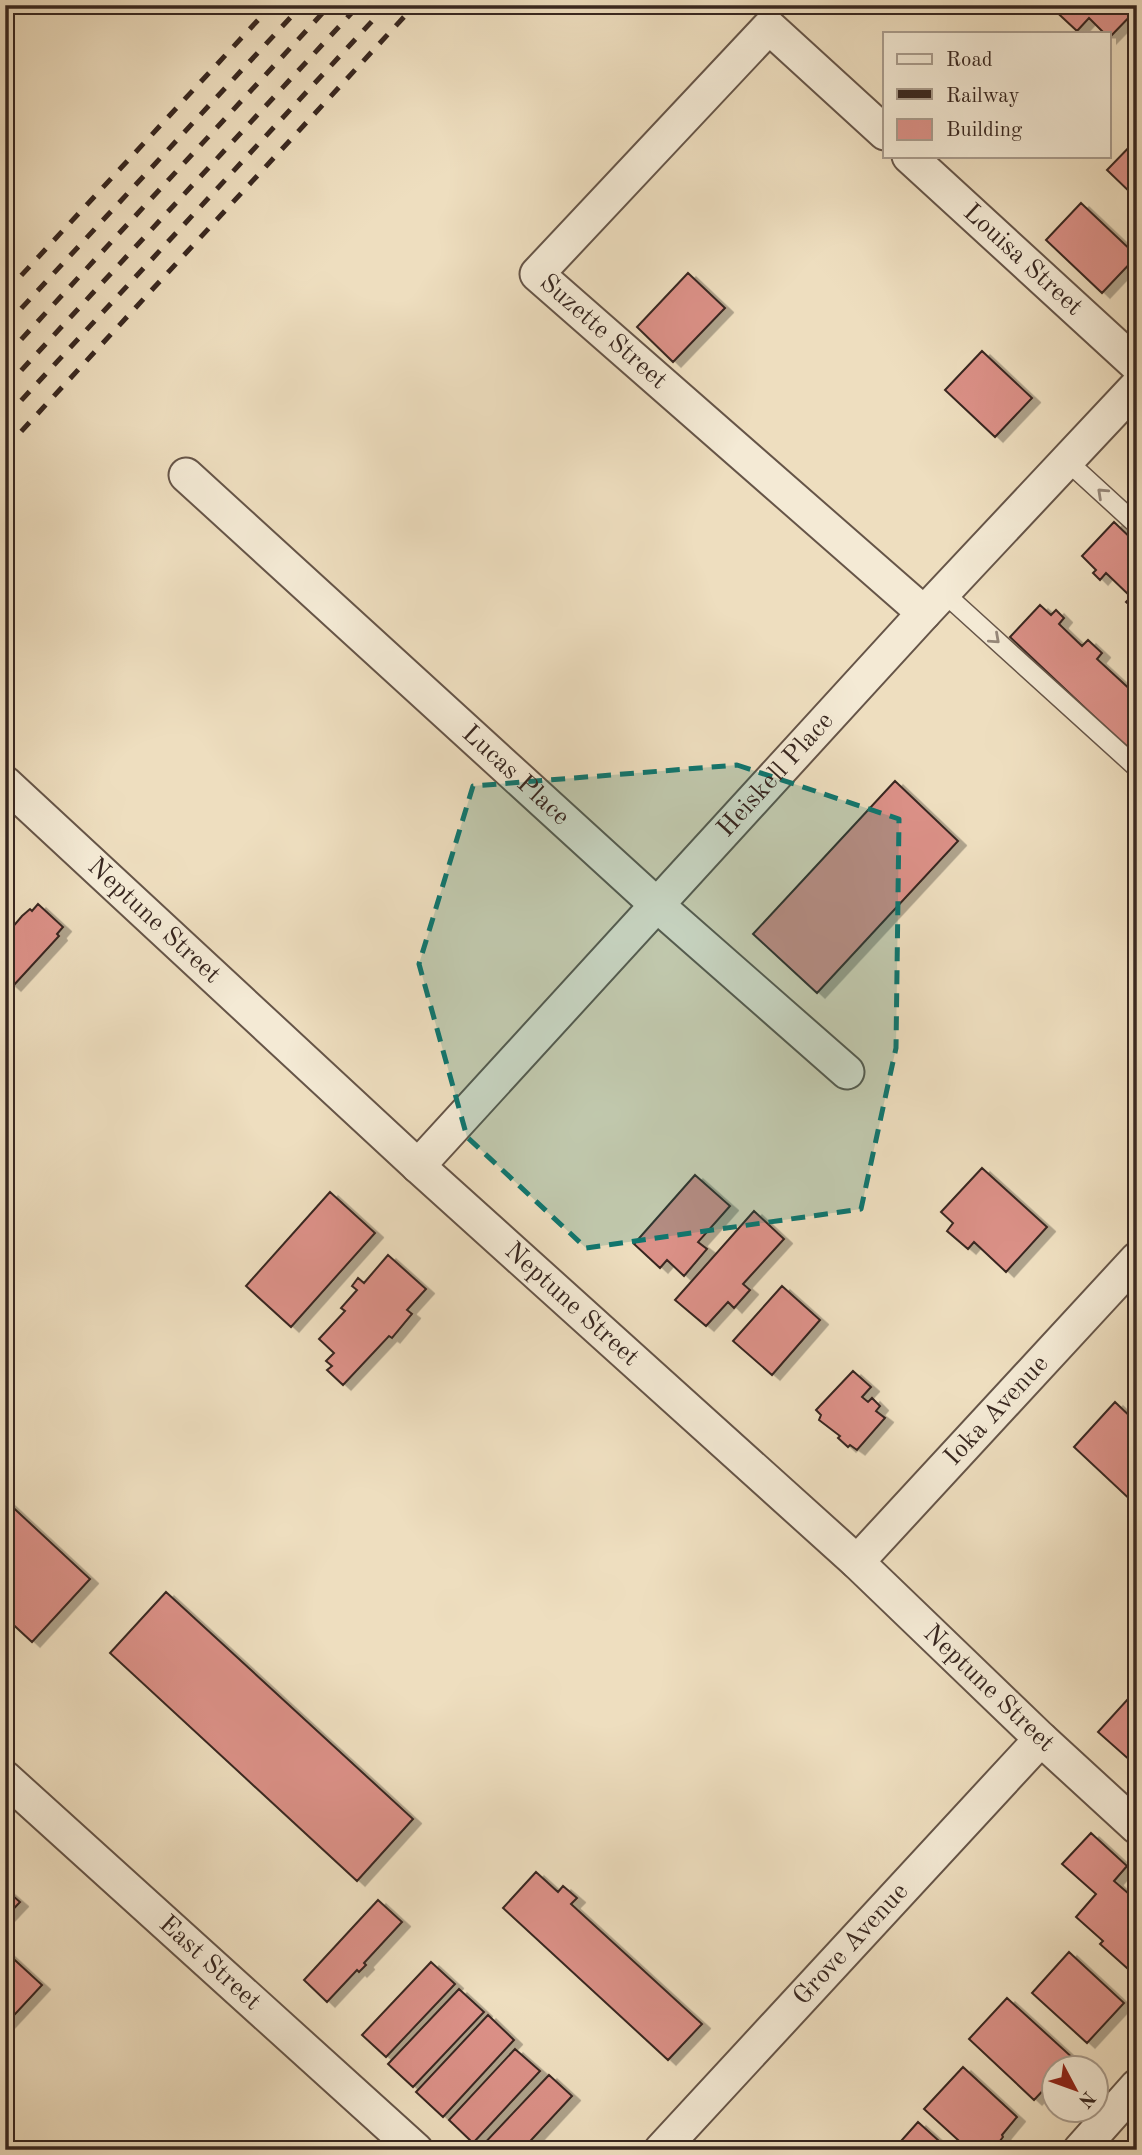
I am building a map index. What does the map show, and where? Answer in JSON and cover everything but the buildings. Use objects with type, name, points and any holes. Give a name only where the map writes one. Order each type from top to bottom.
[{"type":"street","name":"Suzette Street","points":[[883,131],[769,27],[537,274],[934,603]]},
{"type":"street","name":"Louisa Street","points":[[911,158],[1137,365]]},
{"type":"street","name":"Heiskell Place","points":[[418,1166],[934,603],[1137,386]]},
{"type":"street","name":"Lucas Place","points":[[186,475],[657,905],[847,1072]]},
{"type":"street","name":"Neptune Street","points":[[5,783],[418,1166],[858,1562],[1041,1739],[1137,1827]]},
{"type":"street","name":"Ioka Avenue","points":[[858,1562],[1137,1259]]},
{"type":"street","name":"Grove Avenue","points":[[661,2150],[1041,1739]]},
{"type":"street","name":"East Street","points":[[5,1778],[416,2150]]},
{"type":"street","points":[[1080,2150],[1137,2086]]},
{"type":"lane","points":[[1067,461],[1137,525]]},
{"type":"lane","points":[[934,603],[1137,768]]},
{"type":"highlighted area","points":[[737,765],[899,819],[896,1048],[861,1209],[586,1248],[467,1137],[419,964],[473,786]]},
{"type":"railway","points":[[5,293],[272,5]]},
{"type":"railway","points":[[5,326],[302,5]]},
{"type":"railway","points":[[5,357],[330,5]]},
{"type":"railway","points":[[5,388],[359,5]]},
{"type":"railway","points":[[5,418],[387,5]]},
{"type":"railway","points":[[5,449],[415,5]]}]
